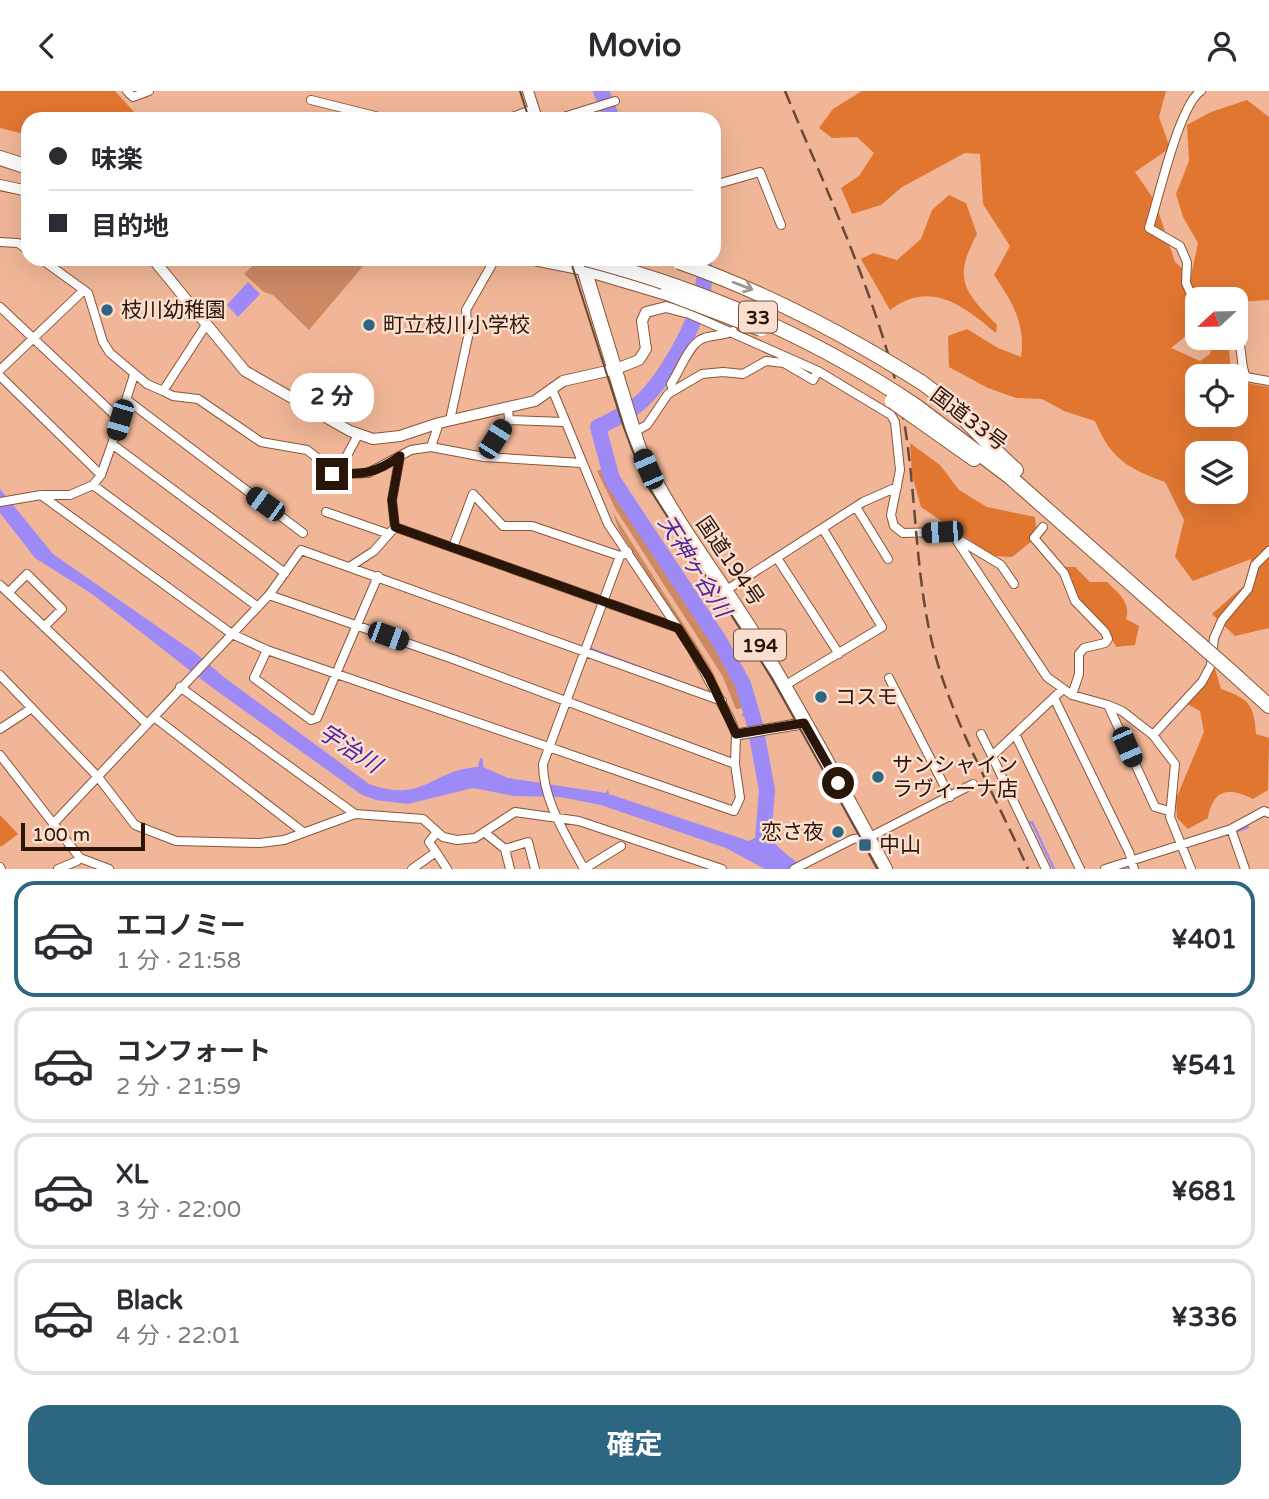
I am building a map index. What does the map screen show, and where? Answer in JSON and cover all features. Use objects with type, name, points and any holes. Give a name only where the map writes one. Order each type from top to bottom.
[{"type":"highway","points":[[0,156],[21,159]]},
{"type":"highway","points":[[0,156],[21,164]]},
{"type":"highway","name":"国道194号","points":[[584,266],[633,428],[664,499],[726,591],[784,686],[885,869]]},
{"type":"highway","points":[[594,266],[720,311],[797,345],[916,412],[1053,513],[1269,706]]},
{"type":"highway","name":"国道33号","points":[[600,266],[657,279],[754,315],[845,361],[916,412]]},
{"type":"highway","points":[[687,266],[761,293],[804,313],[857,341],[921,381],[946,400],[977,435],[1032,485],[1053,513]]},
{"type":"street","points":[[127,91],[133,97],[149,91]]},
{"type":"street","points":[[528,91],[535,112]]},
{"type":"street","points":[[1188,287],[1187,262],[1180,246],[1149,228],[1169,158],[1189,109],[1201,91]]},
{"type":"street","points":[[311,100],[359,112]]},
{"type":"street","points":[[579,112],[614,101]]},
{"type":"street","points":[[721,183],[760,172],[781,225]]},
{"type":"street","points":[[0,185],[21,190]]},
{"type":"street","points":[[0,242],[21,245]]},
{"type":"street","points":[[51,266],[84,290],[103,342],[134,375],[173,396],[198,399],[261,442],[307,450],[335,471],[368,473],[411,450],[431,447],[484,457],[581,463]]},
{"type":"street","points":[[160,266],[235,361],[259,381],[358,435],[373,439],[390,438],[439,423],[536,401],[573,377],[616,369],[643,356],[646,342],[642,321],[646,312],[666,307],[707,320],[818,371],[891,415],[895,422],[900,470],[891,515],[898,530],[908,533],[942,532],[955,538],[1001,565],[1014,584]]},
{"type":"street","points":[[450,421],[468,337],[466,310],[491,266]]},
{"type":"street","points":[[0,370],[84,290]]},
{"type":"street","points":[[0,307],[120,420]]},
{"type":"street","points":[[163,391],[206,325]]},
{"type":"street","points":[[673,391],[671,384],[694,345],[702,338],[722,337],[733,331]]},
{"type":"street","points":[[763,346],[763,362]]},
{"type":"street","points":[[1241,350],[1241,366],[1246,377],[1269,381]]},
{"type":"street","points":[[633,428],[647,425],[673,391],[702,375],[723,372],[743,374],[763,362],[784,363],[813,380],[818,371]]},
{"type":"street","points":[[0,502],[41,495],[70,495],[93,485],[101,475],[134,375]]},
{"type":"street","points":[[0,376],[101,475]]},
{"type":"street","points":[[41,495],[232,634],[267,650],[734,811],[740,798],[736,764],[738,734],[722,701],[678,628],[624,554],[581,463],[552,389]]},
{"type":"street","points":[[127,400],[303,533]]},
{"type":"street","points":[[484,457],[509,420],[508,407]]},
{"type":"street","points":[[509,420],[564,422]]},
{"type":"street","points":[[431,447],[439,423]]},
{"type":"street","points":[[323,486],[358,435]]},
{"type":"street","points":[[112,445],[285,573]]},
{"type":"street","points":[[351,566],[374,551],[392,530],[392,500],[400,456]]},
{"type":"street","points":[[93,485],[258,607]]},
{"type":"street","points":[[726,591],[856,507],[897,487]]},
{"type":"street","points":[[453,547],[473,494],[503,526],[532,526],[624,554]]},
{"type":"street","points":[[856,507],[888,559]]},
{"type":"street","points":[[326,512],[453,547],[678,628]]},
{"type":"street","points":[[1044,527],[1034,538],[1064,573],[1075,601],[1105,632],[1108,639],[1105,643],[1084,648],[1079,654],[1079,674],[1072,695]]},
{"type":"street","points":[[784,686],[882,627],[823,529]]},
{"type":"street","points":[[955,538],[1013,631],[1047,677],[1072,695],[1122,711],[1153,735],[1175,764],[1169,811],[1191,869]]},
{"type":"street","points":[[53,824],[269,595],[301,550],[722,701]]},
{"type":"street","points":[[1153,735],[1202,682],[1211,665],[1214,638],[1222,620],[1248,589],[1255,565],[1269,551]]},
{"type":"street","points":[[621,846],[584,869],[555,812],[543,767],[565,701],[624,554]]},
{"type":"street","points":[[778,558],[839,654]]},
{"type":"street","points":[[8,593],[27,574],[62,609],[44,627]]},
{"type":"street","points":[[267,650],[254,678],[311,720],[317,718],[378,576]]},
{"type":"street","points":[[0,585],[151,720],[303,832]]},
{"type":"street","points":[[269,595],[736,764]]},
{"type":"street","points":[[0,675],[98,778],[135,825],[176,841],[260,843],[284,840],[355,814],[423,819],[437,832],[457,840],[475,838],[515,812],[555,812],[722,869]]},
{"type":"street","points":[[889,678],[950,797]]},
{"type":"street","points":[[183,684],[355,814]]},
{"type":"street","points":[[992,756],[1016,736],[1062,689]]},
{"type":"street","points":[[1054,698],[1134,869]]},
{"type":"street","points":[[1108,705],[1155,807],[1169,811]]},
{"type":"street","points":[[0,729],[32,708]]},
{"type":"street","points":[[738,734],[804,723]]},
{"type":"street","points":[[981,734],[1046,869]]},
{"type":"street","points":[[1016,736],[1080,869]]},
{"type":"street","points":[[0,755],[53,824],[78,863]]},
{"type":"street","points":[[794,869],[853,839],[868,838],[973,784]]},
{"type":"street","points":[[1105,869],[1231,829],[1252,821],[1264,811],[1269,813]]},
{"type":"street","points":[[1231,829],[1245,869]]},
{"type":"street","points":[[437,832],[429,842],[447,869]]},
{"type":"street","points":[[484,832],[505,849],[510,869]]},
{"type":"street","points":[[505,849],[528,842],[535,869]]},
{"type":"street","points":[[412,869],[436,852]]},
{"type":"street","points":[[58,869],[78,863],[109,869]]},
{"type":"street","points":[[699,869],[708,863]]},
{"type":"shaded area","points":[[0,91],[115,91],[134,112],[21,112],[21,133],[0,128]]},
{"type":"shaded area","points":[[862,91],[1166,91],[1159,117],[1170,148],[1135,172],[1155,201],[1175,262],[1191,276],[1198,243],[1183,217],[1176,194],[1189,161],[1187,125],[1211,112],[1247,100],[1269,117],[1269,300],[1248,301],[1248,287],[1185,287],[1185,337],[1171,348],[1200,361],[1210,354],[1211,350],[1229,350],[1230,364],[1185,364],[1185,427],[1248,427],[1248,383],[1269,387],[1269,628],[1235,636],[1212,614],[1246,584],[1251,559],[1193,581],[1175,557],[1184,520],[1165,482],[1122,461],[1107,445],[1095,421],[1064,411],[1042,399],[1016,398],[988,388],[949,367],[948,336],[967,329],[998,348],[1021,357],[1021,334],[1016,314],[994,275],[1010,246],[983,204],[980,154],[965,153],[902,187],[881,205],[852,214],[841,188],[859,176],[874,153],[857,137],[832,138],[819,128],[833,109]]},
{"type":"shaded area","points":[[949,195],[966,203],[977,234],[965,262],[965,283],[976,303],[997,325],[996,333],[959,306],[933,297],[905,301],[890,310],[861,259],[873,253],[897,260],[921,239],[932,210]]},
{"type":"shaded area","points":[[253,266],[363,266],[309,330],[273,295],[264,292],[244,274]]},
{"type":"shaded area","points":[[248,282],[260,294],[238,317],[227,305]]},
{"type":"shaded area","points":[[910,443],[940,465],[959,490],[987,507],[1035,517],[1037,537],[1012,557],[993,556],[921,507],[912,475]]},
{"type":"shaded area","points":[[604,468],[628,513],[721,655],[738,685],[745,708],[736,709],[722,675],[616,510],[597,471]]},
{"type":"shaded area","name":"宇治川","points":[[0,489],[53,554],[194,652],[369,784],[388,789],[415,788],[462,769],[478,767],[480,758],[483,759],[483,767],[508,778],[606,793],[608,789],[609,794],[749,841],[755,838],[771,838],[788,855],[808,869],[765,869],[726,848],[601,805],[560,797],[514,796],[473,788],[408,804],[376,800],[362,795],[210,686],[92,594],[35,558],[0,513]]},
{"type":"shaded area","points":[[613,513],[710,666],[731,711],[697,652],[619,530]]},
{"type":"shaded area","points":[[1059,567],[1075,567],[1090,582],[1107,582],[1116,590],[1127,608],[1126,619],[1139,626],[1135,645],[1116,647],[1106,627],[1076,599]]},
{"type":"shaded area","points":[[1208,666],[1215,669],[1221,689],[1238,696],[1248,704],[1254,716],[1256,734],[1269,738],[1268,790],[1253,799],[1237,793],[1223,793],[1214,801],[1208,818],[1188,829],[1177,818],[1176,799],[1204,732],[1200,711],[1187,704],[1194,684]]},
{"type":"shaded area","points":[[0,815],[18,834],[2,846],[0,846]]},
{"type":"waterway","name":"天神ヶ谷川","points":[[601,91],[609,112]]},
{"type":"waterway","name":"天神ヶ谷川","points":[[703,266],[702,293],[696,313],[688,334],[666,372],[644,399],[598,427],[612,479],[720,642],[743,684],[755,725],[767,790],[763,840],[768,852]]},
{"type":"waterway","points":[[591,649],[644,669]]},
{"type":"waterway","points":[[658,674],[671,678]]},
{"type":"waterway","points":[[743,715],[751,712]]},
{"type":"waterway","points":[[1029,823],[1032,822],[1054,869]]},
{"type":"waterway","points":[[1235,832],[1248,827]]},
{"type":"waterway","points":[[1122,869],[1142,861]]},
{"type":"tram line","points":[[520,91],[527,112]]},
{"type":"tram line","points":[[572,266],[624,428],[645,482],[772,678],[878,869]]},
{"type":"railway","points":[[785,91],[860,272],[896,383],[909,455],[924,600],[940,671],[970,747],[1028,869]]},
{"type":"place","name":"枝川幼稚園","points":[[107,310]]},
{"type":"place","name":"町立枝川小学校","points":[[369,325]]},
{"type":"place","name":"コスモ","points":[[821,697]]},
{"type":"place","name":"サンシャイン ラヴィーナ店","points":[[878,777]]},
{"type":"place","name":"恋さ夜","points":[[838,832]]},
{"type":"place","name":"中山","points":[[865,845]]},
{"type":"route","points":[[332,474],[332,470],[348,474],[368,473],[381,469],[400,456],[400,471],[392,500],[395,527],[609,601],[678,628],[709,677],[736,734],[804,723],[838,783]]}]
